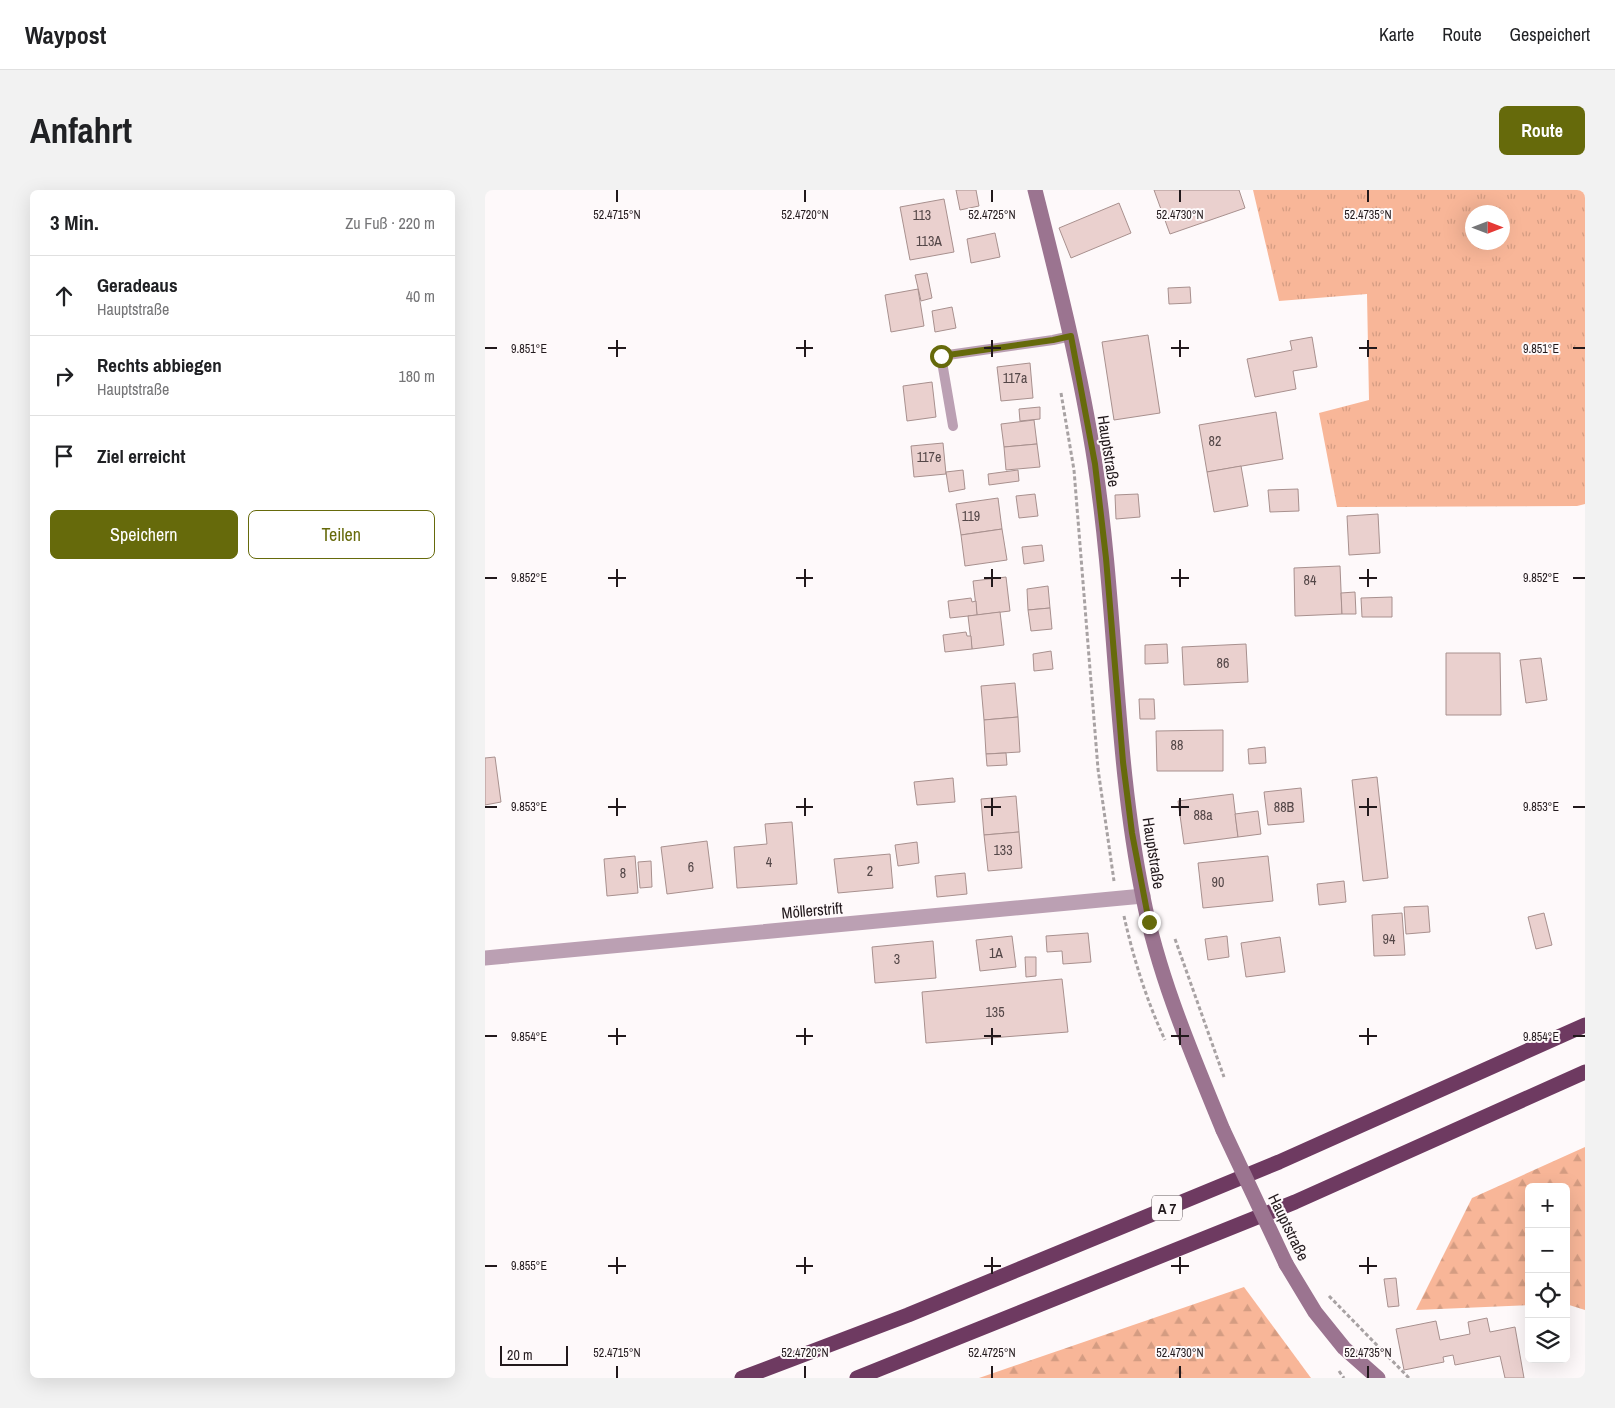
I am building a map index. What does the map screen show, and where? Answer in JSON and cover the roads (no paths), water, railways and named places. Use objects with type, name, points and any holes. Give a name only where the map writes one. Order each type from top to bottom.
[{"type":"highway","name":"A 7","points":[[742,1378],[908,1315],[1279,1162],[1585,1025]]},
{"type":"highway","points":[[857,1378],[1295,1202],[1585,1072]]},
{"type":"main road","name":"Hauptstraße","points":[[1035,190],[1071,336],[1095,464],[1106,558],[1123,762],[1132,833],[1143,896],[1162,972],[1182,1029],[1223,1130],[1286,1264],[1315,1312],[1344,1348],[1378,1378]]},
{"type":"street","name":"Möllerstrift","points":[[485,958],[1143,896]]},
{"type":"lane","points":[[953,426],[941,356],[1071,336]]}]
